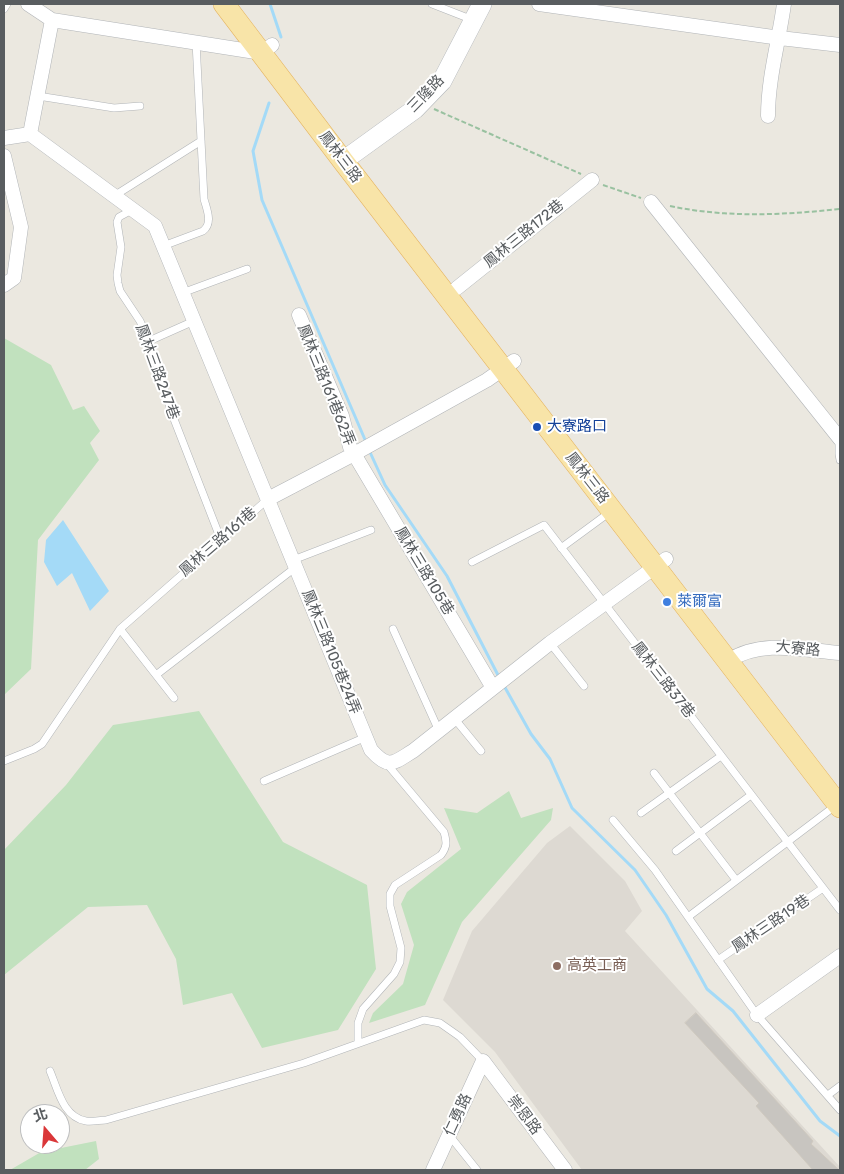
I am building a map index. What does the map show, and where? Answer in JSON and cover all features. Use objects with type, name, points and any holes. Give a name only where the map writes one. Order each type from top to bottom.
[{"type":"main road","points":[[224,4],[267,49]]},
{"type":"main road","points":[[240,4],[267,49]]},
{"type":"main road","name":"鳳林三路","points":[[267,49],[733,657],[839,799]]},
{"type":"main road","name":"鳳林三路","points":[[348,157],[457,288],[612,510],[661,563]]},
{"type":"street","points":[[28,4],[52,20],[196,42],[267,49]]},
{"type":"street","points":[[539,4],[780,38],[840,44]]},
{"type":"street","points":[[768,116],[768,94],[780,38],[784,4]]},
{"type":"street","name":"三隆路","points":[[348,157],[415,109],[442,81],[478,12]]},
{"type":"street","points":[[30,134],[52,20]]},
{"type":"street","points":[[4,138],[30,134],[155,226],[268,499],[487,380],[509,365]]},
{"type":"street","points":[[4,156],[21,227],[14,278],[4,284]]},
{"type":"street","name":"鳳林三路172巷","points":[[457,288],[592,180]]},
{"type":"street","points":[[651,202],[840,439]]},
{"type":"street","name":"鳳林三路161巷62弄","points":[[299,315],[342,416],[350,447],[357,452]]},
{"type":"street","name":"鳳林三路105巷","points":[[357,452],[499,684]]},
{"type":"street","name":"鳳林三路161巷","points":[[268,499],[294,564]]},
{"type":"street","points":[[387,763],[397,761],[439,731],[550,643],[661,563]]},
{"type":"street","name":"鳳林三路105巷24弄","points":[[294,564],[371,750],[380,760],[387,763]]},
{"type":"street","name":"大寮路","points":[[733,657],[766,647],[840,653]]},
{"type":"street","points":[[757,1015],[840,956]]},
{"type":"street","name":"仁勇路","points":[[433,1170],[483,1061]]},
{"type":"street","name":"崇恩路","points":[[483,1061],[565,1170]]},
{"type":"lane","points":[[4,9],[7,4]]},
{"type":"lane","points":[[432,4],[478,12]]},
{"type":"lane","points":[[163,246],[203,231],[207,228],[209,222],[204,199],[196,42]]},
{"type":"lane","points":[[38,96],[114,108],[140,106]]},
{"type":"lane","points":[[114,196],[201,141]]},
{"type":"lane","name":"鳳林三路247巷","points":[[132,210],[119,217],[117,222],[121,247],[117,275],[120,291],[140,322],[149,341],[172,414],[222,540]]},
{"type":"lane","points":[[182,293],[247,269]]},
{"type":"lane","points":[[149,341],[194,321]]},
{"type":"lane","points":[[840,439],[840,460]]},
{"type":"lane","name":"鳳林三路161巷","points":[[4,761],[42,744],[120,629],[268,499]]},
{"type":"lane","points":[[561,548],[612,510]]},
{"type":"lane","points":[[472,562],[544,525],[605,605]]},
{"type":"lane","points":[[156,675],[294,564],[371,530]]},
{"type":"lane","name":"鳳林三路37巷","points":[[605,605],[788,842]]},
{"type":"lane","points":[[120,629],[174,698]]},
{"type":"lane","points":[[393,629],[439,731]]},
{"type":"lane","points":[[550,643],[584,686]]},
{"type":"lane","points":[[454,718],[481,751]]},
{"type":"lane","points":[[264,781],[366,737]]},
{"type":"lane","points":[[640,813],[721,756]]},
{"type":"lane","points":[[358,1043],[358,1023],[363,1009],[394,974],[400,962],[401,948],[390,906],[390,894],[395,885],[441,855],[446,850],[447,842],[444,832],[387,763]]},
{"type":"lane","points":[[654,773],[736,880]]},
{"type":"lane","points":[[676,851],[752,795]]},
{"type":"lane","points":[[688,917],[788,842],[839,799]]},
{"type":"lane","points":[[613,820],[655,870],[757,1015],[840,1110]]},
{"type":"lane","name":"鳳林三路19巷","points":[[788,842],[840,910]]},
{"type":"lane","name":"鳳林三路19巷","points":[[718,960],[823,888]]},
{"type":"lane","points":[[50,1071],[66,1109],[76,1117],[86,1121],[106,1120],[304,1063],[424,1020],[440,1023],[460,1037],[483,1061]]},
{"type":"lane","points":[[828,1095],[840,1086]]},
{"type":"lane","points":[[449,1134],[477,1170]]},
{"type":"path","points":[[421,103],[592,180],[651,202],[696,212],[754,215],[840,209]]},
{"type":"shaded area","name":"高英工商","points":[[570,826],[625,881],[642,911],[625,931],[840,1167],[840,1170],[582,1170],[495,1052],[443,1000],[472,931],[547,843]]},
{"type":"green space","points":[[4,338],[51,365],[73,410],[84,406],[100,431],[90,443],[99,460],[38,540],[31,669],[4,695]]},
{"type":"green space","points":[[199,711],[283,842],[367,885],[376,969],[338,1030],[262,1048],[232,993],[183,1005],[176,959],[147,905],[88,907],[4,975],[4,850],[66,785],[113,725]]},
{"type":"green space","points":[[509,791],[521,818],[553,808],[551,820],[462,922],[425,1005],[369,1023],[373,1013],[403,984],[414,945],[401,904],[407,892],[461,849],[444,808],[477,813]]},
{"type":"green space","points":[[96,1141],[99,1159],[85,1170],[10,1170],[38,1154],[70,1154],[70,1146]]},
{"type":"water","points":[[63,520],[109,591],[90,611],[72,573],[57,586],[44,562],[46,540]]},
{"type":"building","points":[[696,1013],[813,1141],[811,1144],[839,1170],[813,1170],[756,1106],[759,1103],[685,1023]]},
{"type":"waterway","points":[[270,4],[281,37]]},
{"type":"waterway","points":[[269,103],[253,151],[262,200],[366,442]]},
{"type":"waterway","points":[[369,450],[385,485],[447,576],[500,679]]},
{"type":"waterway","points":[[503,684],[531,734],[550,759],[572,808],[635,870],[666,915],[707,989],[733,1011],[820,1121],[840,1136]]},
{"type":"place","name":"大寮路口","points":[[537,427]]},
{"type":"place","name":"萊爾富","points":[[667,602]]},
{"type":"place","name":"高英工商","points":[[557,966]]}]
